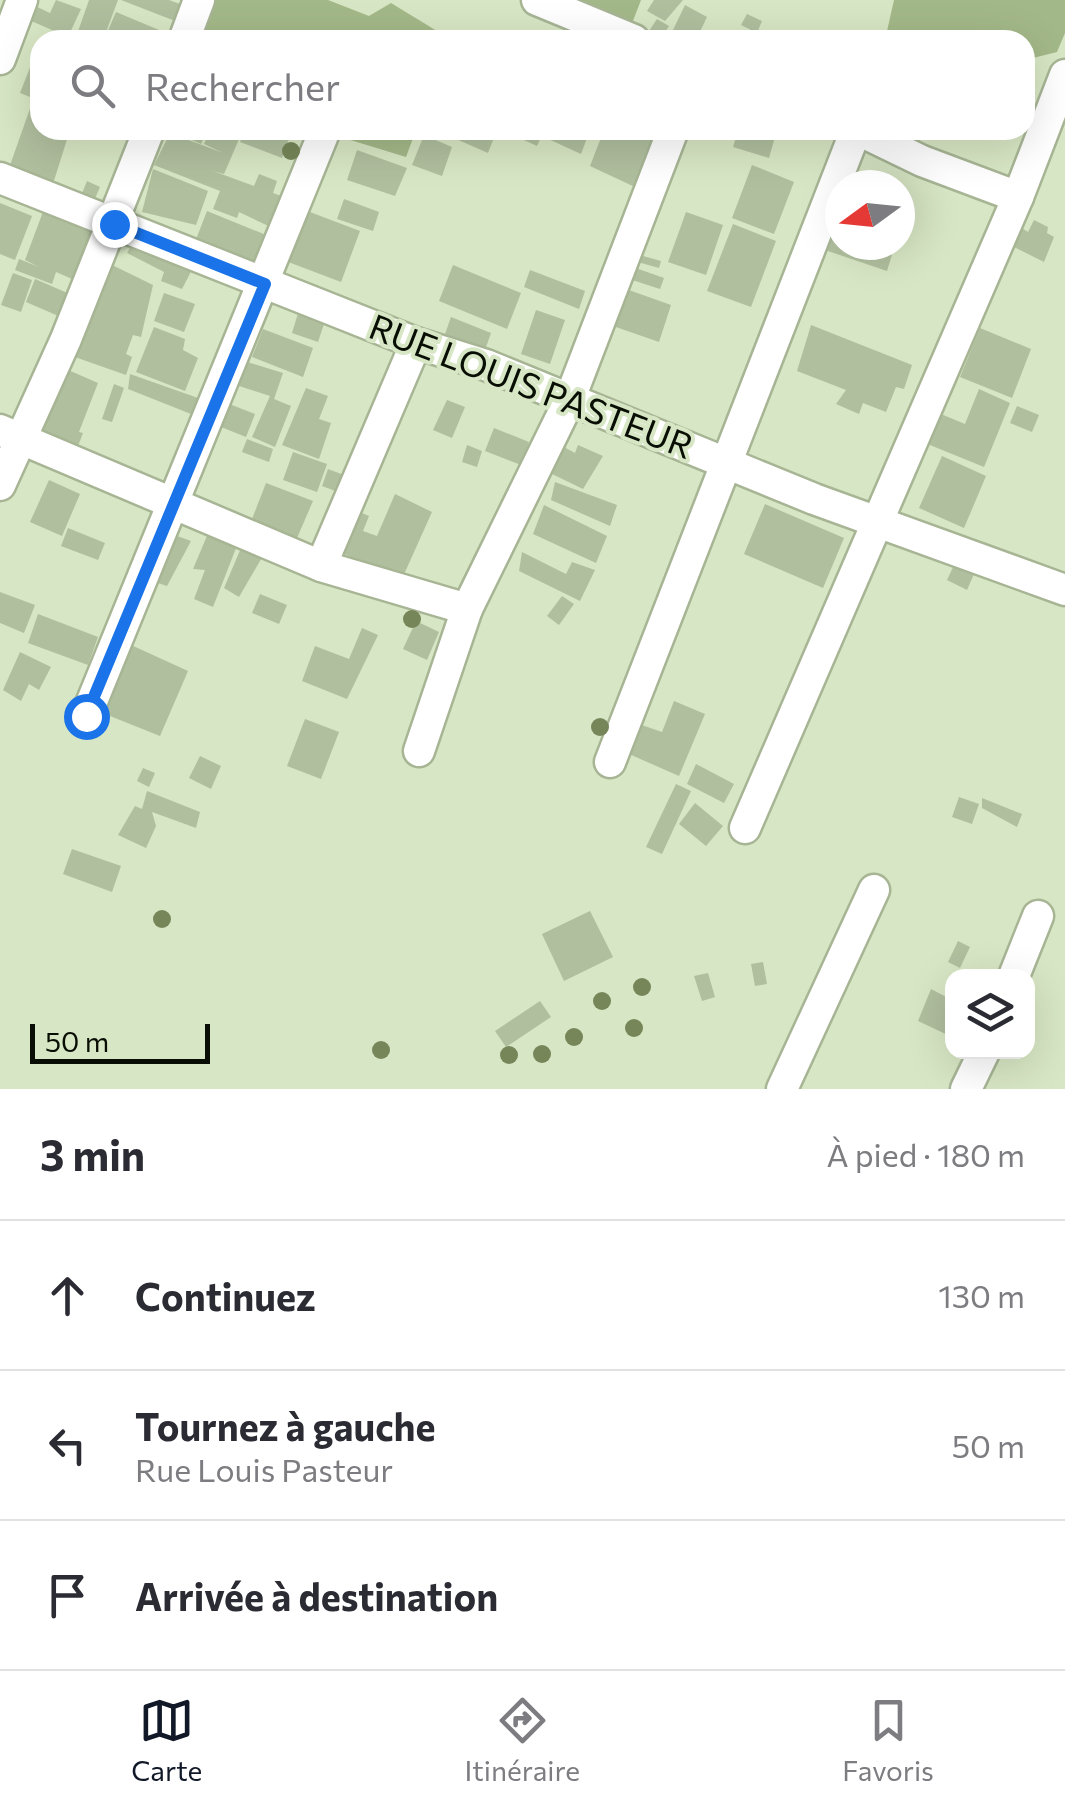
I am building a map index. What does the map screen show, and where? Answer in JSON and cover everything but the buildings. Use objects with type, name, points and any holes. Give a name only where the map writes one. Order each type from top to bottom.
[{"type":"street","points":[[0,59],[22,0]]},
{"type":"street","points":[[188,30],[199,0]]},
{"type":"street","points":[[547,2],[611,30]]},
{"type":"street","points":[[745,828],[1018,197],[1065,75]]},
{"type":"street","points":[[0,485],[10,434],[114,224],[145,140]]},
{"type":"street","points":[[86,716],[321,140]]},
{"type":"street","points":[[419,751],[468,609],[569,401],[669,140]]},
{"type":"street","points":[[610,762],[730,464],[853,140]]},
{"type":"street","points":[[878,140],[1018,197]]},
{"type":"street","name":"RUE LOUIS PASTEUR","points":[[0,178],[265,284],[486,365],[876,522],[1065,590]]},
{"type":"street","points":[[321,566],[416,342]]},
{"type":"street","points":[[10,434],[321,566],[468,609]]},
{"type":"street","points":[[782,1089],[874,890]]},
{"type":"street","points":[[1017,969],[1038,916]]},
{"type":"street","points":[[966,1089],[981,1059]]},
{"type":"green space","points":[[209,0],[328,0],[369,16],[391,3],[435,30],[198,30]]},
{"type":"green space","points":[[570,0],[641,0],[631,26]]},
{"type":"green space","points":[[894,0],[1065,0],[1065,33],[1057,52],[1035,58],[1035,30],[887,30]]},
{"type":"green space","points":[[350,140],[412,140],[406,157]]},
{"type":"route","points":[[86,716],[265,284],[114,224]]}]
